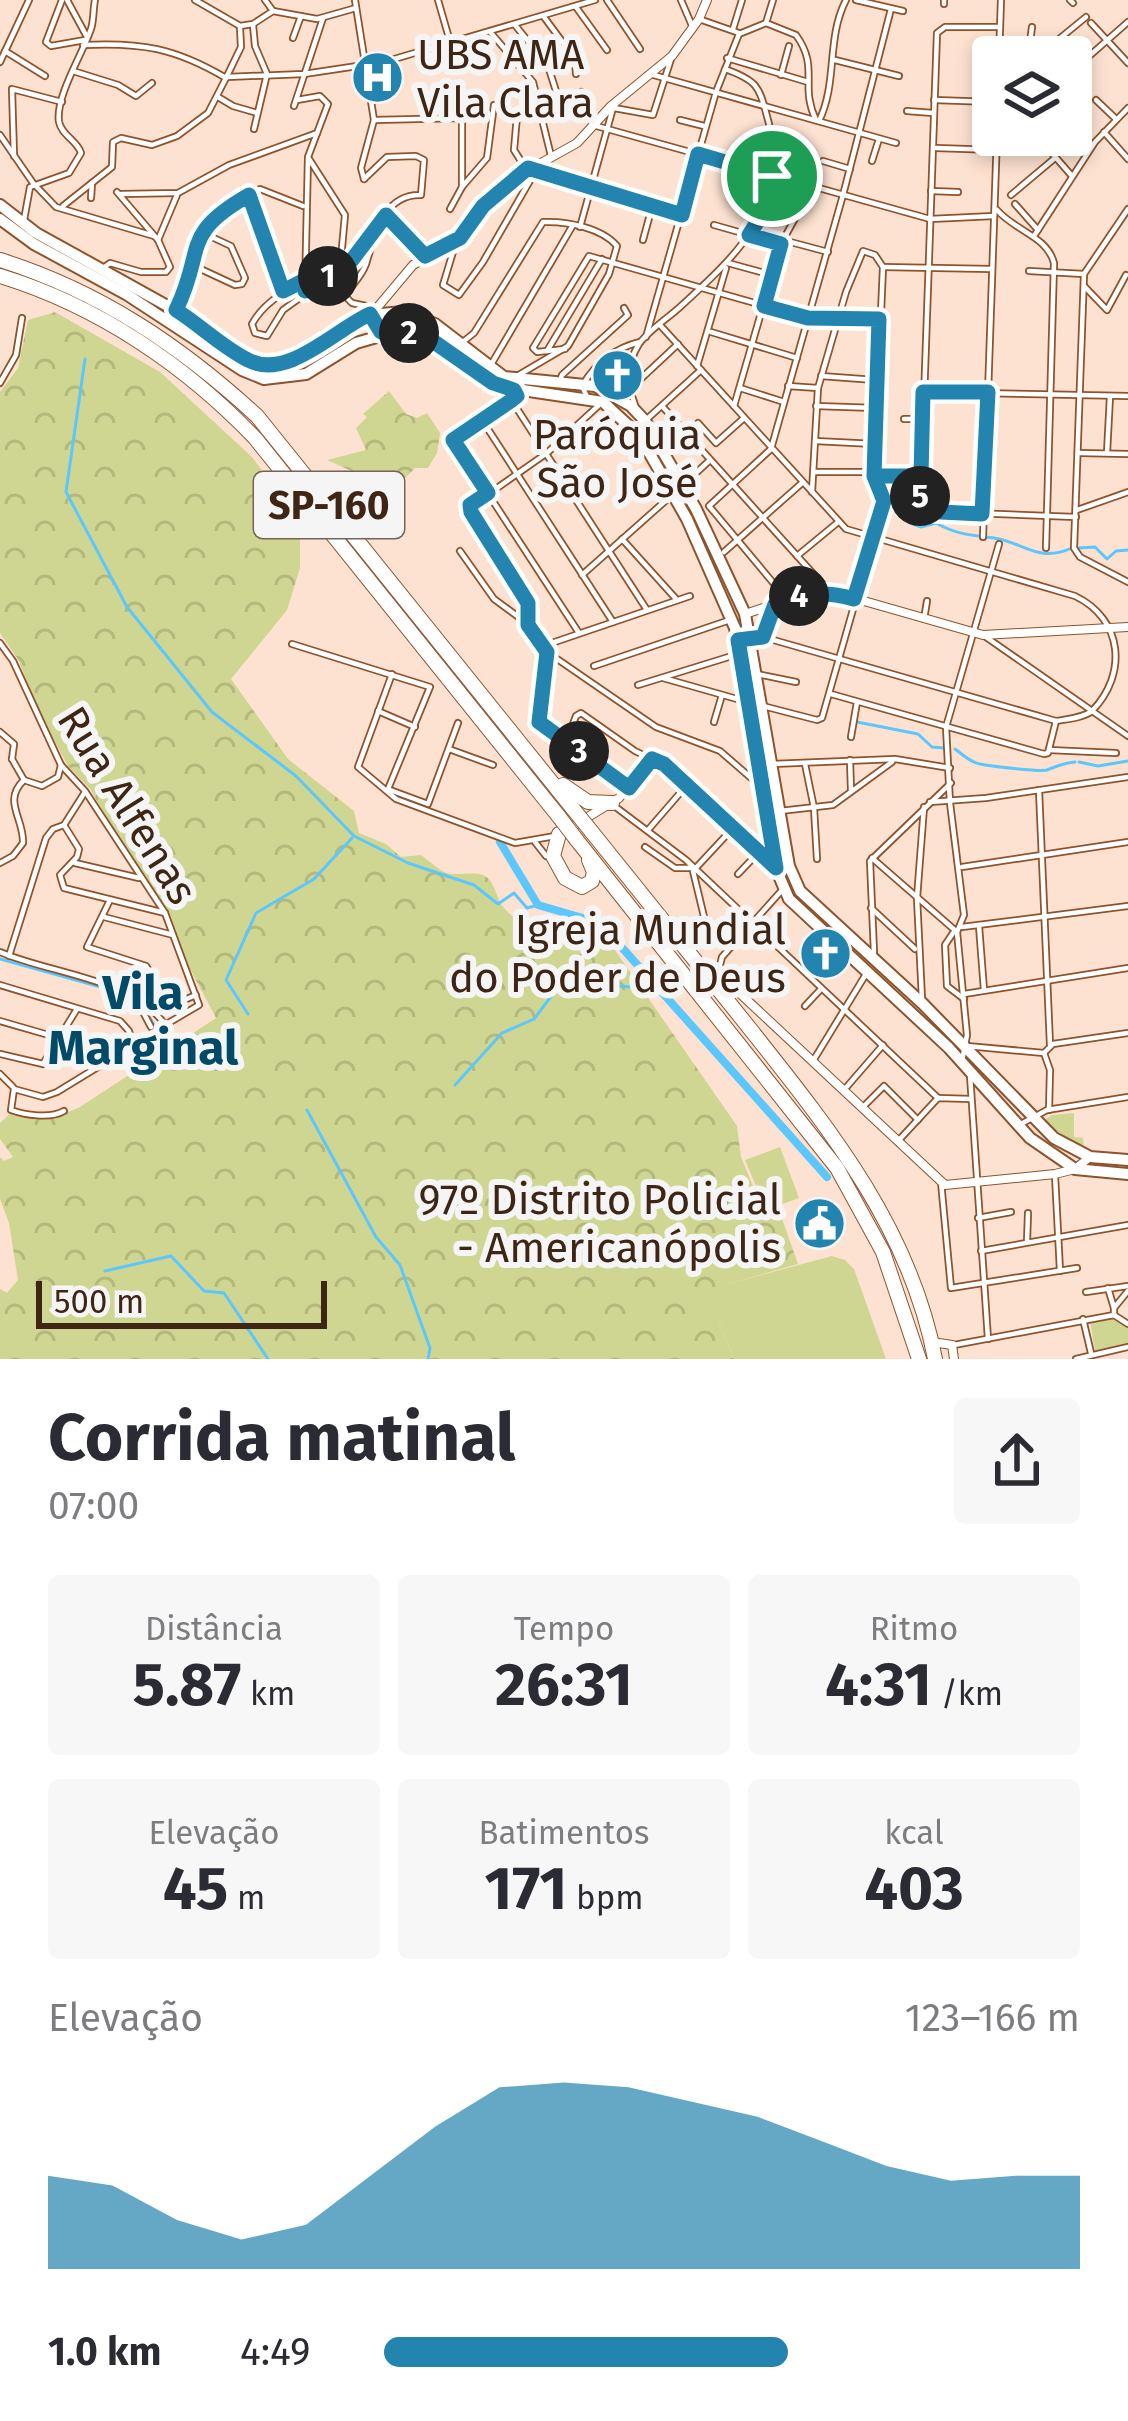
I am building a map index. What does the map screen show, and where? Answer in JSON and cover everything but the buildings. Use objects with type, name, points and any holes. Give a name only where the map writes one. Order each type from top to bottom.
[{"type":"highway","name":"SP-160","points":[[0,260],[64,282],[140,323],[247,406],[534,760],[564,821],[591,831],[854,1164],[900,1250],[926,1355]]},
{"type":"highway","name":"SP-160","points":[[0,276],[76,306],[118,329],[181,370],[255,437],[837,1168],[883,1252],[926,1355]]},
{"type":"highway","points":[[534,760],[580,799],[612,803]]},
{"type":"highway","points":[[564,821],[553,856],[571,884],[582,887],[592,881],[589,855]]},
{"type":"highway","points":[[658,915],[718,973]]},
{"type":"main road","points":[[0,205],[24,231],[103,268],[176,310],[249,361],[290,360],[373,311],[393,312],[435,324],[516,391]]},
{"type":"main road","points":[[0,218],[242,370],[264,379],[307,374],[356,344],[390,333],[430,333],[435,324]]},
{"type":"main road","points":[[373,311],[390,333],[435,340],[493,383],[516,391],[599,387],[628,395],[750,638],[789,866],[800,891],[967,1046],[1033,1120],[1065,1146],[1090,1157],[1128,1160]]},
{"type":"main road","points":[[516,391],[559,383],[585,391],[608,406],[678,490],[724,599],[739,616]]},
{"type":"main road","points":[[750,638],[748,702],[783,890],[807,919],[966,1066],[976,1085],[1018,1125],[1075,1169],[1128,1174]]},
{"type":"street","points":[[0,62],[29,0]]},
{"type":"street","points":[[65,0],[85,40]]},
{"type":"street","points":[[65,0],[47,32],[47,44],[85,40],[153,46],[188,56],[226,78],[304,74],[365,64],[451,45],[592,0]]},
{"type":"street","points":[[24,231],[33,183],[62,178],[76,165],[81,149],[60,124],[62,102],[95,0]]},
{"type":"street","points":[[195,0],[240,26],[273,11],[323,18],[356,4],[374,120],[361,168],[364,179],[386,158],[419,156],[424,164],[420,205]]},
{"type":"street","points":[[265,0],[273,11]]},
{"type":"street","points":[[438,0],[451,45]]},
{"type":"street","points":[[607,0],[640,49]]},
{"type":"street","points":[[681,0],[696,23],[736,32],[766,23],[791,31],[810,61],[806,99],[817,120]]},
{"type":"street","points":[[529,170],[483,262],[459,295],[442,284],[456,242],[483,206],[529,170],[577,142],[672,56],[706,0]]},
{"type":"street","points":[[628,395],[629,368],[664,278],[742,0]]},
{"type":"street","points":[[766,23],[773,0]]},
{"type":"street","points":[[817,120],[830,90],[835,31],[846,0]]},
{"type":"street","points":[[856,0],[903,11]]},
{"type":"street","points":[[1000,36],[1001,0]]},
{"type":"street","points":[[576,7],[607,50]]},
{"type":"street","points":[[787,600],[710,511],[710,504],[771,448],[844,195],[891,9]]},
{"type":"street","points":[[293,38],[301,16]]},
{"type":"street","points":[[544,17],[573,55],[576,70]]},
{"type":"street","points":[[305,291],[308,158],[327,100],[320,96],[296,103],[323,18]]},
{"type":"street","points":[[1067,36],[1089,20],[1128,63]]},
{"type":"street","points":[[1092,54],[1128,22]]},
{"type":"street","points":[[253,24],[255,46],[267,74],[254,129]]},
{"type":"street","points":[[515,25],[550,74],[564,116]]},
{"type":"street","points":[[63,206],[112,167],[115,140],[152,145],[169,140],[206,116],[242,47],[240,26]]},
{"type":"street","points":[[1000,27],[945,26],[939,30],[920,511],[1047,516],[1076,513],[1128,491]]},
{"type":"street","points":[[1031,36],[1032,28]]},
{"type":"street","points":[[490,33],[531,80],[551,156]]},
{"type":"street","points":[[782,74],[789,46]]},
{"type":"street","points":[[4,51],[45,76]]},
{"type":"street","points":[[612,107],[650,116],[672,56]]},
{"type":"street","points":[[727,58],[808,82]]},
{"type":"street","points":[[832,59],[899,76]]},
{"type":"street","points":[[585,391],[613,352],[643,339],[727,264],[766,208],[773,136],[764,106],[752,80],[724,68]]},
{"type":"street","points":[[73,71],[136,96],[152,83]]},
{"type":"street","points":[[531,80],[550,74]]},
{"type":"street","points":[[650,74],[896,143]]},
{"type":"street","points":[[14,157],[11,90],[62,102]]},
{"type":"street","points":[[581,92],[594,124]]},
{"type":"street","points":[[216,95],[257,113]]},
{"type":"street","points":[[934,100],[972,101]]},
{"type":"street","points":[[1096,100],[1116,118]]},
{"type":"street","points":[[450,209],[487,158],[494,105]]},
{"type":"street","points":[[489,368],[577,226],[612,107]]},
{"type":"street","points":[[1036,233],[1104,132],[1128,108]]},
{"type":"street","points":[[538,111],[519,113],[514,131],[515,154],[529,170],[682,215]]},
{"type":"street","points":[[907,111],[933,112]]},
{"type":"street","points":[[374,120],[458,116],[464,122],[463,187]]},
{"type":"street","points":[[680,120],[706,127]]},
{"type":"street","points":[[594,124],[930,219],[994,216]]},
{"type":"street","points":[[1104,132],[1128,159]]},
{"type":"street","points":[[103,268],[110,262],[141,272],[166,272],[170,264],[156,238],[119,193],[178,193],[229,165],[317,133]]},
{"type":"street","points":[[0,135],[56,207],[156,238]]},
{"type":"street","points":[[872,161],[879,139]]},
{"type":"street","points":[[934,148],[972,149]]},
{"type":"street","points":[[982,537],[996,156]]},
{"type":"street","points":[[308,158],[345,215],[340,268]]},
{"type":"street","points":[[1011,195],[1055,158],[1072,176]]},
{"type":"street","points":[[824,161],[850,169]]},
{"type":"street","points":[[92,183],[92,198]]},
{"type":"street","points":[[734,407],[782,242],[812,187]]},
{"type":"street","points":[[176,310],[191,278],[206,224],[249,195],[266,190],[304,207]]},
{"type":"street","points":[[931,190],[958,192]]},
{"type":"street","points":[[156,238],[178,193]]},
{"type":"street","points":[[249,195],[283,291]]},
{"type":"street","points":[[303,281],[283,291],[254,320],[252,328],[258,336],[267,336],[283,310],[340,268],[404,195],[421,195]]},
{"type":"street","points":[[1015,204],[1051,251],[1055,272],[1046,548]]},
{"type":"street","points":[[643,240],[652,206]]},
{"type":"street","points":[[994,207],[1011,226],[1036,233]]},
{"type":"street","points":[[1128,209],[1084,274],[1076,513],[1076,553],[1128,582]]},
{"type":"street","points":[[386,215],[425,256]]},
{"type":"street","points":[[459,343],[474,333],[543,222],[577,226],[616,244],[614,263],[565,349],[454,439],[579,633]]},
{"type":"street","points":[[714,225],[828,252]]},
{"type":"street","points":[[192,265],[235,285],[245,278],[231,246],[201,232]]},
{"type":"street","points":[[370,236],[363,270],[345,298],[373,311],[425,256],[456,242]]},
{"type":"street","points":[[763,706],[817,721],[822,718],[884,497],[874,474],[883,267],[875,255],[863,251],[818,388],[812,493]]},
{"type":"street","points":[[565,349],[536,352],[533,346],[589,256],[808,318],[879,319]]},
{"type":"street","points":[[547,350],[602,259]]},
{"type":"street","points":[[727,264],[772,275]]},
{"type":"street","points":[[643,418],[662,406],[699,368],[727,264]]},
{"type":"street","points":[[883,267],[991,269]]},
{"type":"street","points":[[1029,271],[1084,274]]},
{"type":"street","points":[[1084,286],[1107,310],[1126,275]]},
{"type":"street","points":[[384,298],[384,307],[393,312]]},
{"type":"street","points":[[559,383],[629,314],[624,308]]},
{"type":"street","points":[[0,383],[16,355],[22,318]]},
{"type":"street","points":[[660,325],[837,523],[873,539],[1075,596],[1097,609],[1113,627],[1118,668],[1091,712],[1056,721],[750,638],[770,609]]},
{"type":"street","points":[[709,332],[797,358]]},
{"type":"street","points":[[528,625],[528,603],[470,508],[628,395],[677,344]]},
{"type":"street","points":[[821,376],[878,380]]},
{"type":"street","points":[[788,386],[818,388]]},
{"type":"street","points":[[740,388],[784,402]]},
{"type":"street","points":[[516,391],[547,453],[647,610]]},
{"type":"street","points":[[923,392],[1128,396]]},
{"type":"street","points":[[1107,453],[1110,396]]},
{"type":"street","points":[[662,406],[829,591]]},
{"type":"street","points":[[815,406],[876,408]]},
{"type":"street","points":[[698,423],[716,443],[744,418]]},
{"type":"street","points":[[904,419],[922,419]]},
{"type":"street","points":[[482,420],[613,622]]},
{"type":"street","points":[[813,441],[875,444]]},
{"type":"street","points":[[1079,453],[1128,454]]},
{"type":"street","points":[[582,575],[710,460]]},
{"type":"street","points":[[814,472],[921,476]]},
{"type":"street","points":[[724,552],[802,483]]},
{"type":"street","points":[[797,556],[837,523]]},
{"type":"street","points":[[622,539],[677,600]]},
{"type":"street","points":[[966,1066],[959,867],[946,727],[977,635],[999,544]]},
{"type":"street","points":[[460,550],[494,599],[528,625],[545,649],[656,728],[719,751],[763,788]]},
{"type":"street","points":[[809,592],[817,578]]},
{"type":"street","points":[[594,666],[809,592],[829,591],[977,635],[1128,736]]},
{"type":"street","points":[[545,649],[690,596]]},
{"type":"street","points":[[924,620],[927,601]]},
{"type":"street","points":[[977,635],[1128,627]]},
{"type":"street","points":[[292,644],[428,686],[416,727],[388,789]]},
{"type":"street","name":"Rua Alfenas","points":[[1,646],[61,765],[85,791],[165,913],[198,998]]},
{"type":"street","points":[[545,649],[547,677],[538,720],[629,788]]},
{"type":"street","points":[[638,685],[735,655]]},
{"type":"street","points":[[392,674],[357,763],[396,800],[515,843],[535,842],[564,821],[612,803],[652,759]]},
{"type":"street","points":[[757,674],[796,682]]},
{"type":"street","points":[[663,678],[748,702]]},
{"type":"street","points":[[829,694],[1044,754],[1056,721]]},
{"type":"street","points":[[714,722],[722,695]]},
{"type":"street","points":[[851,737],[857,702]]},
{"type":"street","points":[[378,711],[416,727]]},
{"type":"street","points":[[566,742],[581,713],[687,784],[776,868]]},
{"type":"street","points":[[388,789],[428,804],[458,723]]},
{"type":"street","points":[[0,732],[14,744],[12,759],[24,780],[33,785],[49,785],[58,777],[61,765]]},
{"type":"street","points":[[449,749],[493,764]]},
{"type":"street","points":[[1049,750],[1116,753]]},
{"type":"street","points":[[1,759],[12,759]]},
{"type":"street","points":[[772,764],[896,759],[950,768]]},
{"type":"street","points":[[780,811],[833,805],[896,759]]},
{"type":"street","points":[[850,760],[851,792]]},
{"type":"street","points":[[804,762],[814,808],[817,859]]},
{"type":"street","points":[[927,805],[1128,777]]},
{"type":"street","points":[[0,863],[23,843],[12,802],[24,780]]},
{"type":"street","points":[[874,958],[868,865],[951,783]]},
{"type":"street","points":[[646,831],[687,784]]},
{"type":"street","points":[[1040,790],[1050,1045],[1044,1053]]},
{"type":"street","points":[[85,791],[64,825],[46,838],[3,954],[117,988],[158,1011],[163,1023],[196,1009],[198,998],[158,1011]]},
{"type":"street","points":[[612,803],[693,869],[938,1098],[971,1099]]},
{"type":"street","points":[[923,1004],[917,898],[927,805]]},
{"type":"street","points":[[64,825],[79,848],[60,875],[64,888],[165,913]]},
{"type":"street","points":[[645,847],[675,868],[693,869],[733,828]]},
{"type":"street","points":[[535,842],[546,856]]},
{"type":"street","points":[[959,867],[1128,842]]},
{"type":"street","points":[[738,874],[759,852]]},
{"type":"street","points":[[872,858],[958,930]]},
{"type":"street","points":[[72,862],[139,878]]},
{"type":"street","points":[[693,869],[706,925]]},
{"type":"street","points":[[783,890],[722,957],[718,973],[941,1182],[949,1186],[1055,1174],[1075,1169],[1090,1157]]},
{"type":"street","points":[[110,900],[88,949],[146,966],[173,1006]]},
{"type":"street","points":[[1128,906],[958,930],[945,945],[947,986],[964,996],[1128,968]]},
{"type":"street","points":[[871,908],[918,952]]},
{"type":"street","points":[[104,917],[172,935]]},
{"type":"street","points":[[980,926],[984,990]]},
{"type":"street","points":[[813,1061],[867,972]]},
{"type":"street","points":[[0,985],[119,1021],[137,1059]]},
{"type":"street","points":[[806,1006],[821,989]]},
{"type":"street","points":[[146,1002],[142,1010],[151,1028]]},
{"type":"street","points":[[43,1064],[77,1009]]},
{"type":"street","points":[[0,1021],[59,1038]]},
{"type":"street","points":[[1050,1045],[1128,1033]]},
{"type":"street","points":[[0,1054],[43,1064],[86,1044],[131,1038]]},
{"type":"street","points":[[0,1074],[14,1089],[50,1096],[106,1062],[113,1040]]},
{"type":"street","points":[[844,1090],[883,1045]]},
{"type":"street","points":[[967,1046],[1044,1053]]},
{"type":"street","points":[[1044,1053],[1050,1070],[1049,1110]]},
{"type":"street","points":[[863,1108],[884,1085],[918,1120]]},
{"type":"street","points":[[976,1085],[971,1099],[988,1339]]},
{"type":"street","points":[[14,1089],[10,1108],[18,1112],[53,1116],[64,1111]]},
{"type":"street","points":[[1018,1125],[1049,1110],[1128,1097]]},
{"type":"street","points":[[899,1141],[938,1098]]},
{"type":"street","points":[[1055,1174],[1060,1271]]},
{"type":"street","points":[[941,1182],[951,1288],[1077,1268]]},
{"type":"street","points":[[978,1218],[1011,1212]]},
{"type":"street","points":[[1027,1242],[1028,1213]]},
{"type":"street","points":[[981,1251],[1128,1225]]},
{"type":"street","points":[[1108,1288],[1114,1311],[1128,1324]]},
{"type":"street","points":[[926,1355],[1114,1311],[1128,1288]]},
{"type":"street","points":[[1086,1292],[1128,1288]]},
{"type":"street","points":[[1083,1319],[1092,1358]]},
{"type":"street","points":[[952,1346],[954,1359]]},
{"type":"street","points":[[1076,1359],[1128,1347]]},
{"type":"green space","points":[[55,312],[160,372],[252,457],[300,521],[300,568],[287,610],[231,679],[288,759],[354,811],[359,833],[386,844],[401,857],[421,855],[444,872],[483,875],[511,914],[547,937],[578,946],[589,940],[608,940],[737,1126],[741,1157],[766,1217],[780,1213],[798,1264],[728,1284],[717,1317],[734,1359],[0,1359],[0,1289],[7,1293],[18,1280],[0,1199],[0,1157],[4,1161],[13,1157],[0,1139],[0,1123],[11,1113],[57,1117],[80,1107],[216,1018],[188,965],[169,912],[141,876],[90,789],[68,766],[35,705],[19,661],[0,633],[0,392],[18,368],[28,320]]},
{"type":"green space","points":[[389,391],[406,414],[417,418],[427,413],[440,433],[437,453],[428,468],[415,468],[394,490],[327,460],[366,450],[356,428],[367,417],[363,414]]},
{"type":"green space","points":[[1074,1113],[1074,1137],[1083,1138],[1084,1150],[1043,1121]]},
{"type":"green space","points":[[780,1147],[799,1198],[766,1210],[745,1160]]},
{"type":"green space","points":[[832,1256],[854,1269],[886,1359],[734,1359],[717,1317],[716,1299],[728,1284]]},
{"type":"green space","points":[[1113,1316],[1128,1329],[1128,1343],[1095,1352],[1090,1320]]},
{"type":"waterway","points":[[85,359],[66,492],[127,607],[212,712],[296,776],[354,836],[408,863],[474,885],[498,904],[514,893],[527,908],[538,905]]},
{"type":"waterway","points":[[873,501],[879,503]]},
{"type":"waterway","points":[[887,502],[901,504],[910,523],[921,527],[936,523],[1041,553],[1072,548]]},
{"type":"waterway","points":[[1079,548],[1095,547],[1107,559],[1116,551],[1128,550]]},
{"type":"waterway","points":[[857,722],[918,734],[932,747],[944,748]]},
{"type":"waterway","points":[[955,749],[977,763],[1014,768],[1047,770],[1075,762]]},
{"type":"waterway","points":[[1079,762],[1098,766],[1128,761]]},
{"type":"waterway","points":[[248,1014],[226,980],[256,913],[314,879],[352,838]]},
{"type":"waterway","points":[[500,842],[538,905],[600,923],[827,1177]]},
{"type":"waterway","points":[[0,959],[115,991]]},
{"type":"waterway","points":[[455,1085],[502,1033],[534,1019],[562,982],[659,989]]},
{"type":"waterway","points":[[146,1011],[169,1052]]},
{"type":"waterway","points":[[307,1110],[376,1237],[400,1265],[430,1348],[428,1359]]},
{"type":"waterway","points":[[105,1271],[171,1256],[204,1291],[224,1293],[268,1359]]},
{"type":"place","name":"UBS AMA Vila Clara","points":[[378,78]]},
{"type":"place","name":"Paróquia São José","points":[[617,375]]},
{"type":"place","name":"Igreja Mundial do Poder de Deus","points":[[825,953]]},
{"type":"place","name":"97º Distrito Policial - Americanópolis","points":[[820,1223]]},
{"type":"district","name":"Vila Marginal","points":[[143,1020]]},
{"type":"route","points":[[772,176],[698,154],[682,215],[528,168],[478,211],[456,242],[425,256],[386,215],[352,260],[305,291],[303,281],[283,291],[249,195],[206,224],[193,256],[191,278],[176,310],[257,364],[290,360],[370,314],[384,334],[427,337],[493,383],[514,390],[517,396],[453,440],[488,493],[470,505],[471,512],[528,603],[528,625],[547,652],[539,722],[629,788],[652,759],[664,764],[776,868],[738,640],[763,637],[775,604],[809,592],[829,591],[854,599],[884,501],[874,476],[921,476],[923,392],[988,392],[982,514],[920,511],[921,476],[874,476],[879,319],[808,318],[764,306],[781,244],[749,235],[766,208],[772,176]]}]
